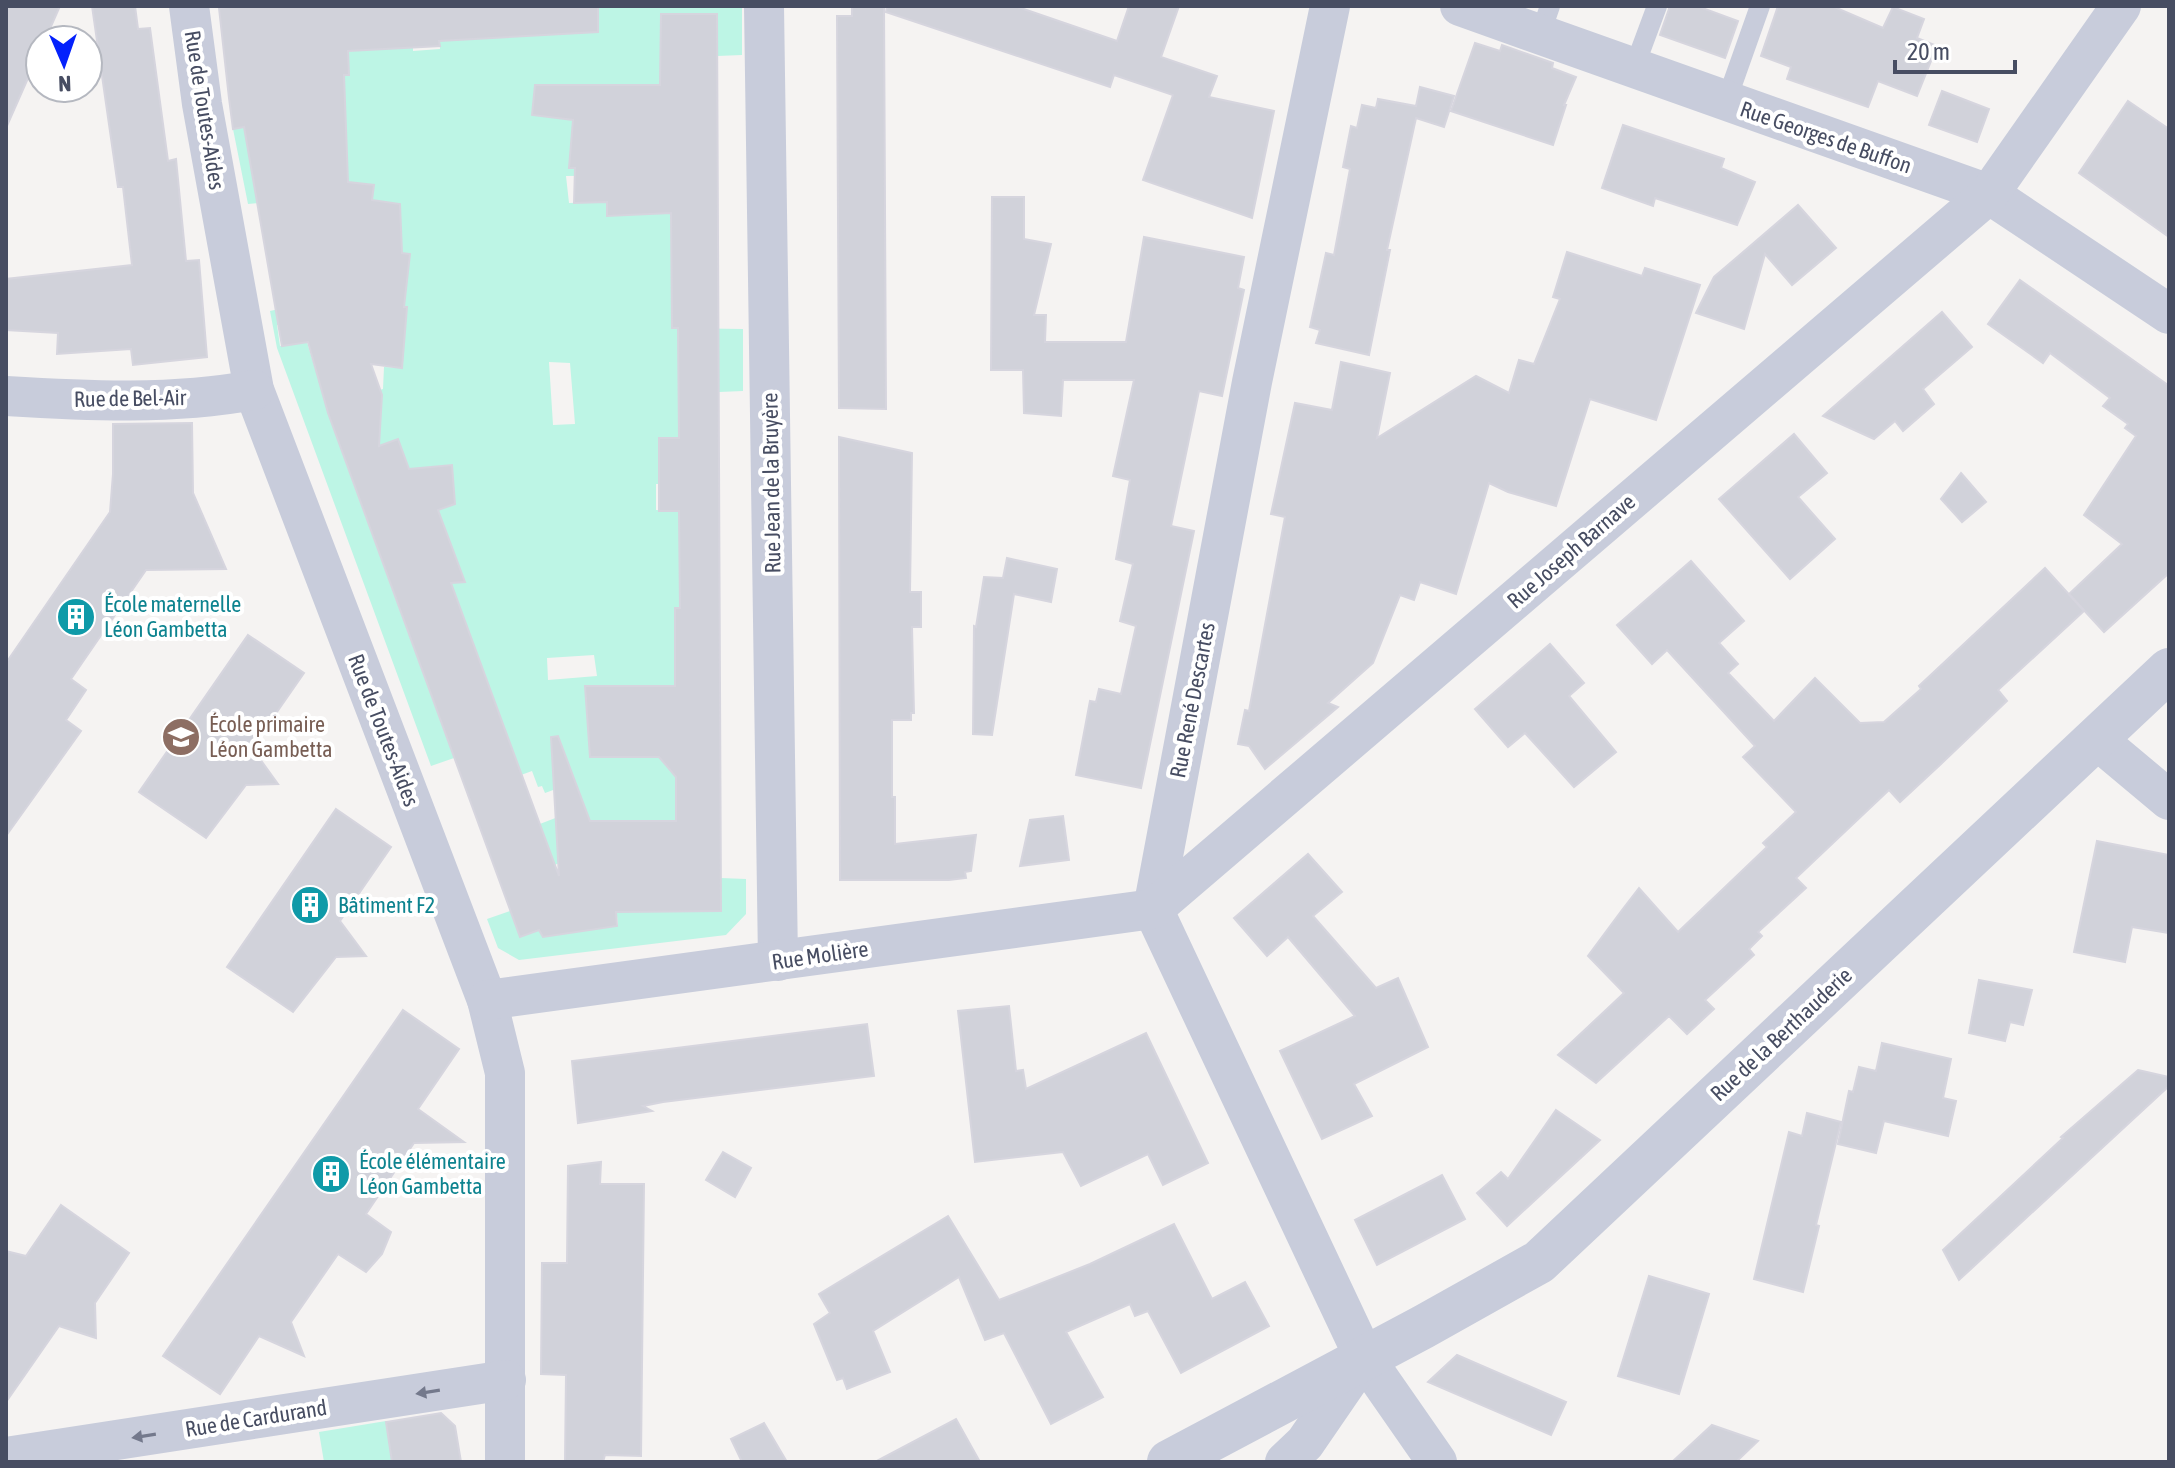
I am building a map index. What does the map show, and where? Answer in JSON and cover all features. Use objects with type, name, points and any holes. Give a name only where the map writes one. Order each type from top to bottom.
[{"type":"street","name":"Rue de Toutes-Aides","points":[[189,6],[202,104],[254,390],[487,1000],[505,1073],[505,1462]]},
{"type":"street","name":"Rue Jean de la Bruyère","points":[[764,6],[778,961]]},
{"type":"street","name":"Rue René Descartes","points":[[1153,909],[1252,382],[1330,6]]},
{"type":"street","name":"Rue Georges de Buffon","points":[[1460,6],[1545,20],[1634,68],[1989,194],[2169,314]]},
{"type":"street","name":"Rue Joseph Barnave","points":[[1153,909],[1989,194],[2121,6]]},
{"type":"street","name":"Rue de Bel-Air","points":[[6,396],[68,400],[168,399],[254,390]]},
{"type":"street","name":"Rue de la Berthauderie","points":[[1169,1462],[1539,1262],[2169,670]]},
{"type":"street","points":[[2095,738],[2169,800]]},
{"type":"street","name":"Rue Molière","points":[[487,1000],[1153,909]]},
{"type":"street","points":[[1153,909],[1364,1357],[1437,1462]]},
{"type":"street","points":[[1285,1462],[1305,1443],[1364,1357]]},
{"type":"street","name":"Rue de Cardurand","points":[[6,1457],[506,1380]]},
{"type":"lane","points":[[1634,68],[1657,6]]},
{"type":"lane","points":[[1726,102],[1760,6]]},
{"type":"green space","points":[[539,6],[742,6],[742,55],[717,56],[717,14],[661,14],[660,55],[667,56],[655,175],[566,176],[569,203],[607,202],[607,216],[672,202],[673,328],[743,329],[743,391],[719,392],[718,345],[679,344],[679,438],[659,438],[659,484],[656,484],[656,510],[679,511],[685,608],[675,608],[676,911],[721,911],[721,878],[746,879],[746,914],[726,935],[519,960],[498,948],[487,919],[510,911],[520,937],[539,930],[543,937],[618,926],[613,874],[562,862],[547,868],[532,827],[584,807],[575,782],[545,793],[542,786],[538,787],[532,771],[521,775],[444,565],[457,560],[448,537],[442,538],[426,515],[452,505],[452,465],[428,467],[429,486],[416,489],[398,439],[344,458],[454,758],[431,766],[277,348],[270,311],[279,309],[282,325],[277,325],[280,346],[307,342],[326,405],[383,389],[384,367],[402,368],[403,352],[359,349],[408,272],[410,254],[324,249],[369,200],[373,185],[334,180],[248,204],[233,129],[339,75],[348,75],[349,61],[341,52],[413,47],[413,51],[440,49],[439,37]],"holes":[[[549,362],[570,363],[575,424],[553,425]],[[594,655],[597,676],[548,680],[547,658]]]},
{"type":"green space","points":[[386,1421],[392,1462],[324,1462],[319,1432]]},
{"type":"building","points":[[6,6],[60,6],[52,24],[24,24],[24,87],[6,128]]},
{"type":"building","points":[[92,6],[135,6],[138,29],[150,28],[168,161],[176,159],[186,261],[199,260],[207,357],[133,365],[131,349],[57,354],[58,333],[6,330],[6,279],[132,265],[123,187],[118,187],[104,90],[104,24],[95,24]]},
{"type":"building","points":[[598,6],[598,32],[439,41],[440,46],[348,51],[349,75],[344,75],[348,182],[374,185],[372,200],[400,204],[402,253],[410,254],[402,368],[371,364],[382,395],[379,446],[398,439],[409,469],[452,465],[455,504],[438,510],[465,582],[451,583],[559,876],[551,737],[558,736],[590,821],[676,821],[676,777],[659,757],[590,757],[585,686],[675,686],[675,608],[680,608],[679,511],[659,511],[659,438],[679,438],[678,328],[672,328],[671,213],[607,216],[607,202],[574,203],[575,168],[569,168],[573,120],[532,115],[535,85],[660,85],[661,14],[717,14],[721,911],[616,912],[617,926],[543,937],[539,930],[520,937],[328,413],[308,342],[282,346],[244,127],[233,129],[229,98],[219,8]]},
{"type":"building","points":[[852,6],[884,6],[886,409],[839,408],[837,16],[852,16]]},
{"type":"building","points":[[887,6],[1015,6],[1117,41],[1129,6],[1179,6],[1161,57],[1217,76],[1209,97],[1274,111],[1252,218],[1143,180],[1173,95],[1114,75],[1110,87],[886,12]]},
{"type":"building","points":[[1670,6],[1697,6],[1738,21],[1725,58],[1660,35]]},
{"type":"building","points":[[1778,6],[1832,6],[1883,28],[1893,7],[1924,19],[1917,38],[1937,46],[1917,96],[1878,81],[1868,107],[1787,79],[1791,67],[1761,56]]},
{"type":"building","points":[[1475,43],[1500,51],[1502,45],[1553,63],[1552,68],[1576,77],[1553,145],[1451,111]]},
{"type":"building","points":[[1420,87],[1454,96],[1444,127],[1416,118],[1387,250],[1390,250],[1369,355],[1316,343],[1320,330],[1310,327],[1326,253],[1334,255],[1350,169],[1343,167],[1351,126],[1357,128],[1362,105],[1376,108],[1378,99],[1416,106]]},
{"type":"building","points":[[1942,91],[1989,109],[1977,142],[1929,125]]},
{"type":"building","points":[[2128,101],[2169,129],[2169,237],[2079,173]]},
{"type":"building","points":[[1623,125],[1724,159],[1721,168],[1755,182],[1737,225],[1655,198],[1653,206],[1602,188]]},
{"type":"building","points":[[992,197],[1024,197],[1024,239],[1051,244],[1034,315],[1046,315],[1045,342],[1126,342],[1144,237],[1244,257],[1238,288],[1244,290],[1222,396],[1199,391],[1171,526],[1194,531],[1141,788],[1076,775],[1090,701],[1096,702],[1099,689],[1121,694],[1136,626],[1120,621],[1133,564],[1116,559],[1130,480],[1113,476],[1134,380],[1063,380],[1061,416],[1024,413],[1023,370],[991,370]]},
{"type":"building","points":[[1798,205],[1836,248],[1792,285],[1765,254],[1744,329],[1696,313],[1714,277]]},
{"type":"building","points":[[1567,252],[1642,276],[1645,268],[1700,285],[1656,420],[1590,399],[1556,506],[1489,483],[1456,594],[1420,582],[1414,600],[1400,595],[1373,663],[1328,703],[1338,707],[1265,769],[1249,746],[1238,744],[1245,710],[1249,711],[1285,517],[1271,514],[1295,403],[1332,410],[1341,362],[1390,373],[1377,438],[1476,376],[1509,393],[1519,360],[1534,364],[1560,299],[1553,297]]},
{"type":"building","points":[[2020,280],[2169,384],[2169,573],[2104,632],[2069,594],[2122,544],[2084,515],[2136,436],[2125,428],[2128,424],[2103,406],[2110,398],[2050,353],[2043,363],[1988,324]]},
{"type":"building","points":[[1942,312],[1972,347],[1923,389],[1934,404],[1903,431],[1895,421],[1874,439],[1823,416]]},
{"type":"building","name":"École maternelle Léon Gambetta","points":[[192,423],[193,493],[226,569],[146,570],[71,679],[86,690],[66,720],[81,731],[6,836],[6,663],[110,512],[113,424]]},
{"type":"building","points":[[1794,434],[1827,473],[1798,497],[1835,539],[1790,579],[1719,499]]},
{"type":"building","points":[[839,437],[912,453],[910,592],[921,592],[921,627],[912,627],[914,713],[911,713],[911,720],[892,720],[895,844],[976,835],[971,871],[965,872],[966,878],[840,880]]},
{"type":"building","points":[[1961,473],[1986,502],[1962,522],[1941,499]]},
{"type":"building","points":[[1007,558],[1057,569],[1051,602],[1014,594],[992,735],[973,734],[974,626],[984,577],[1003,578]]},
{"type":"building","points":[[1691,561],[1744,621],[1719,643],[1738,664],[1728,673],[1774,721],[1815,678],[1860,723],[1884,722],[2045,568],[2084,611],[1998,690],[2007,701],[1941,764],[1900,802],[1889,790],[1796,878],[1806,888],[1758,932],[1762,936],[1749,949],[1754,955],[1705,1000],[1714,1009],[1687,1034],[1669,1016],[1596,1083],[1558,1055],[1624,993],[1588,956],[1639,888],[1678,932],[1767,847],[1763,843],[1796,812],[1743,757],[1755,746],[1667,650],[1652,664],[1617,625]]},
{"type":"building","points":[[248,635],[304,673],[252,748],[278,784],[246,785],[206,838],[139,792]]},
{"type":"building","points":[[1550,644],[1584,683],[1569,696],[1616,752],[1574,787],[1525,733],[1508,747],[1475,709]]},
{"type":"building","name":"Bâtiment F2","points":[[336,809],[391,847],[340,921],[366,956],[336,957],[293,1012],[227,967]]},
{"type":"building","points":[[1063,816],[1069,860],[1020,866],[1030,820]]},
{"type":"building","points":[[2097,841],[2169,855],[2169,933],[2132,927],[2125,962],[2074,952]]},
{"type":"building","points":[[1308,854],[1342,892],[1313,916],[1376,988],[1398,978],[1428,1047],[1354,1084],[1372,1116],[1322,1139],[1280,1051],[1355,1016],[1288,937],[1267,956],[1234,918]]},
{"type":"building","points":[[1979,980],[2032,990],[2023,1025],[2010,1022],[2005,1041],[1969,1033]]},
{"type":"building","points":[[1009,1006],[1016,1071],[1023,1070],[1026,1089],[1146,1033],[1208,1163],[1163,1185],[1148,1154],[1081,1186],[1063,1152],[975,1162],[958,1011]]},
{"type":"building","name":"École élémentaire Léon Gambetta","points":[[403,1010],[459,1049],[418,1109],[464,1142],[414,1143],[366,1214],[391,1232],[382,1254],[366,1272],[338,1254],[291,1322],[304,1356],[259,1336],[220,1394],[163,1356]]},
{"type":"building","points":[[867,1024],[874,1076],[663,1102],[643,1106],[652,1111],[578,1123],[572,1061]]},
{"type":"building","points":[[1882,1043],[1951,1059],[1943,1098],[1956,1101],[1948,1136],[1884,1121],[1876,1153],[1838,1144],[1849,1091],[1853,1092],[1859,1067],[1876,1071]]},
{"type":"building","points":[[2138,1070],[2169,1077],[2169,1086],[1959,1280],[1943,1250],[2061,1137]]},
{"type":"building","points":[[1556,1110],[1600,1140],[1507,1226],[1477,1193],[1501,1172],[1508,1179]]},
{"type":"building","points":[[1807,1113],[1841,1122],[1803,1292],[1754,1279],[1789,1132],[1802,1136]]},
{"type":"building","points":[[723,1152],[751,1168],[735,1197],[706,1180]]},
{"type":"building","points":[[601,1162],[600,1184],[644,1184],[641,1456],[605,1455],[603,1462],[565,1462],[566,1375],[541,1374],[542,1263],[567,1263],[568,1166]]},
{"type":"building","points":[[1442,1175],[1465,1219],[1377,1265],[1355,1220]]},
{"type":"building","points":[[61,1205],[129,1253],[95,1303],[96,1338],[59,1326],[6,1402],[6,1251],[26,1256]]},
{"type":"building","points":[[948,1216],[999,1300],[1090,1264],[1174,1224],[1212,1299],[1245,1282],[1269,1326],[1181,1373],[1148,1311],[1135,1316],[1130,1304],[1066,1332],[1103,1397],[1051,1424],[1004,1333],[985,1340],[959,1277],[873,1331],[890,1372],[847,1389],[843,1378],[837,1380],[814,1324],[830,1313],[819,1294]]},
{"type":"building","points":[[1649,1276],[1709,1294],[1679,1394],[1618,1376]]},
{"type":"building","points":[[1457,1355],[1566,1402],[1551,1435],[1428,1382]]},
{"type":"building","points":[[441,1413],[455,1426],[461,1462],[392,1462],[386,1422]]},
{"type":"building","points":[[956,1419],[980,1462],[875,1462]]},
{"type":"building","points":[[764,1423],[787,1462],[742,1462],[731,1439]]},
{"type":"building","points":[[1712,1425],[1758,1441],[1736,1462],[1672,1462]]},
{"type":"place","name":"École maternelle Léon Gambetta","points":[[76,617]]},
{"type":"place","name":"École primaire Léon Gambetta","points":[[181,737]]},
{"type":"place","name":"Bâtiment F2","points":[[310,905]]},
{"type":"place","name":"École élémentaire Léon Gambetta","points":[[331,1174]]}]
